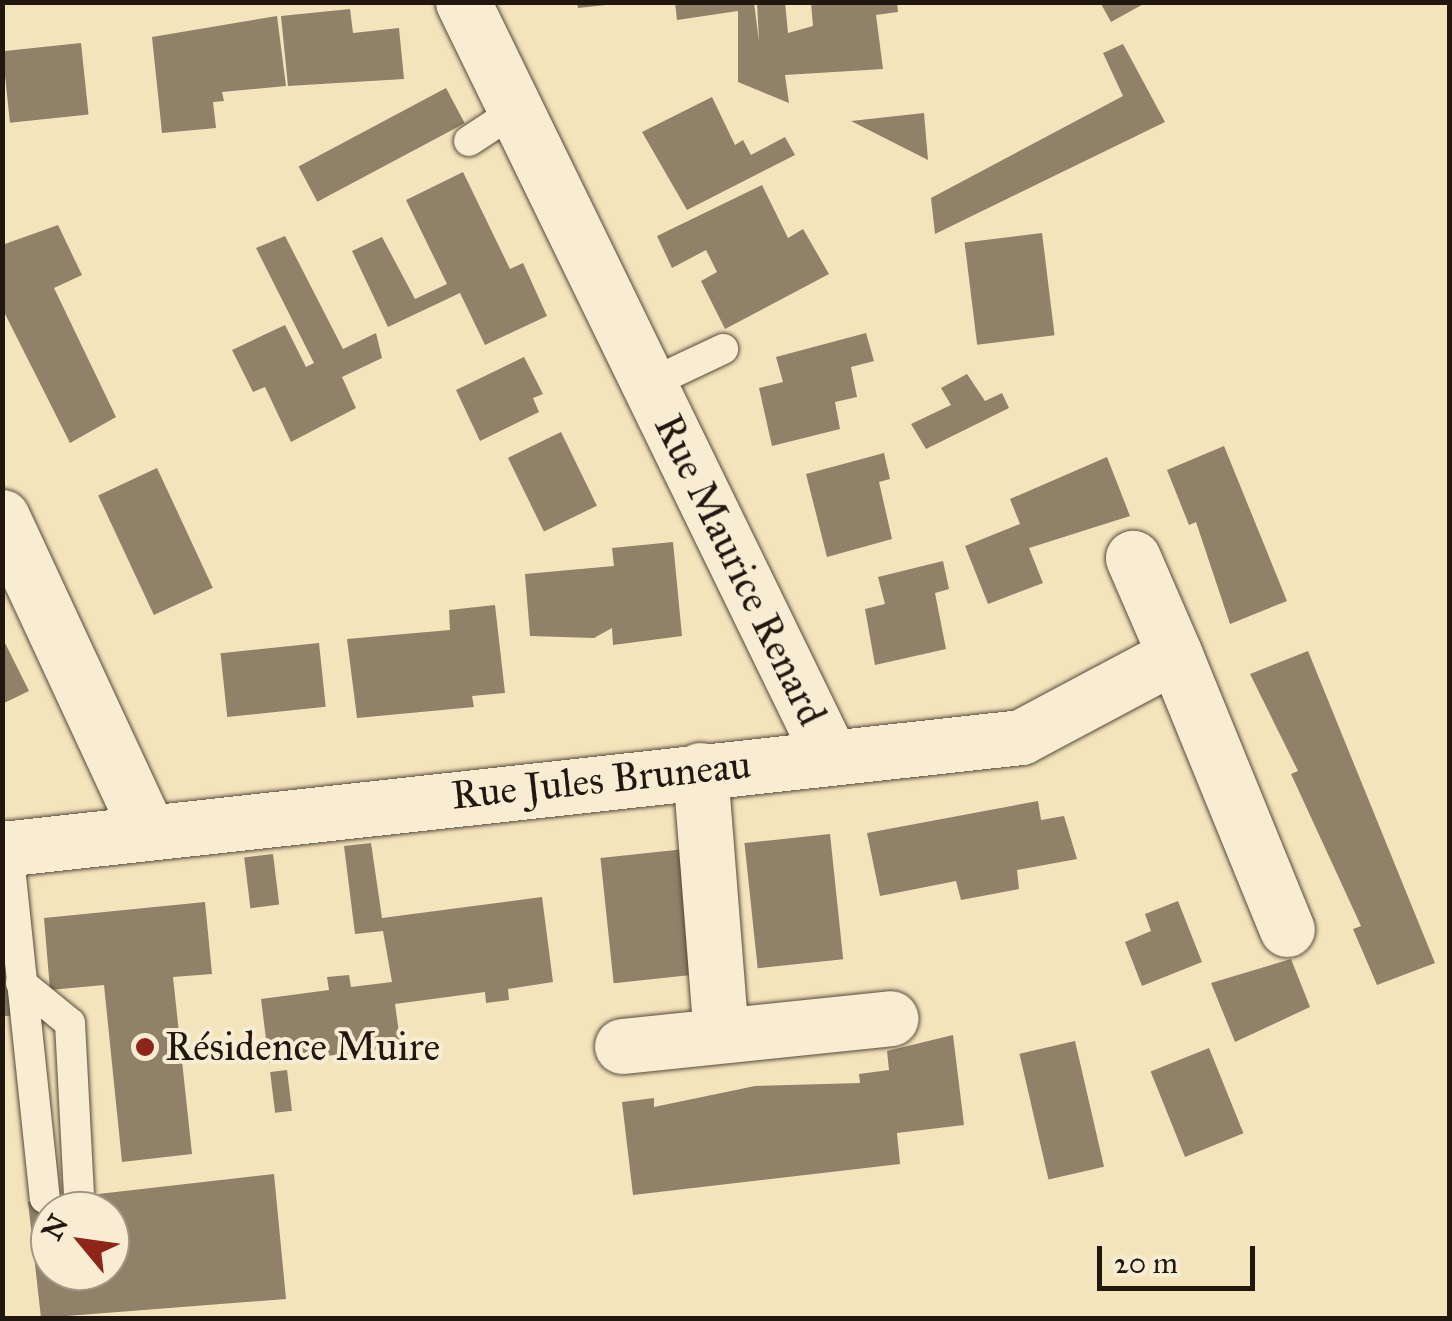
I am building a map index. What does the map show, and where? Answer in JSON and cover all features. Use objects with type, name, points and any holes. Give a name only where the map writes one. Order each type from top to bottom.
[{"type":"street","name":"Rue Maurice Renard","points":[[463,2],[830,756]]},
{"type":"street","points":[[2,517],[147,830]]},
{"type":"street","points":[[1134,558],[1288,928]]},
{"type":"street","name":"Rue Jules Bruneau","points":[[5,849],[147,830],[1021,737],[1175,655]]},
{"type":"street","points":[[700,770],[720,1034]]},
{"type":"street","points":[[622,1046],[892,1018]]},
{"type":"lane","points":[[469,141],[516,110]]},
{"type":"lane","name":"Rue Maurice Renard","points":[[649,384],[724,350]]},
{"type":"lane","name":"Rue Jules Bruneau","points":[[5,849],[44,1191]]},
{"type":"lane","points":[[21,983],[70,1023],[79,1191]]},
{"type":"building","points":[[577,2],[606,2],[606,5],[578,8]]},
{"type":"building","points":[[675,2],[754,2],[759,42],[757,2],[785,2],[788,33],[813,26],[811,2],[897,2],[898,12],[876,15],[883,69],[785,75],[789,103],[738,82],[738,11],[677,20]]},
{"type":"building","points":[[1100,2],[1147,2],[1111,22]]},
{"type":"building","points":[[350,9],[353,33],[399,28],[404,79],[288,86],[281,16]]},
{"type":"building","points":[[277,16],[286,86],[222,92],[224,101],[213,102],[216,128],[162,133],[152,37]]},
{"type":"building","points":[[81,43],[89,115],[10,123],[2,51]]},
{"type":"building","points":[[1123,44],[1165,122],[935,234],[931,198],[1123,96],[1103,53]]},
{"type":"building","points":[[446,88],[465,123],[317,202],[299,166]]},
{"type":"building","points":[[712,97],[735,145],[743,140],[751,155],[785,137],[795,155],[687,210],[642,132]]},
{"type":"building","points":[[924,113],[928,160],[851,121]]},
{"type":"building","points":[[463,172],[510,269],[523,263],[547,316],[485,345],[460,293],[388,327],[352,251],[382,237],[415,299],[447,284],[406,200]]},
{"type":"building","points":[[762,185],[788,238],[803,229],[829,274],[725,329],[701,281],[717,272],[706,250],[672,268],[657,236]]},
{"type":"building","points":[[58,225],[82,275],[54,288],[116,417],[70,443],[2,308],[2,245]]},
{"type":"building","points":[[1042,233],[1055,335],[977,345],[965,243]]},
{"type":"building","points":[[285,236],[343,349],[376,333],[382,358],[342,377],[356,408],[291,442],[265,387],[253,392],[232,350],[285,325],[306,367],[314,363],[256,248]]},
{"type":"building","points":[[866,333],[874,361],[851,367],[857,397],[835,402],[840,429],[772,446],[759,388],[783,382],[776,357]]},
{"type":"building","points":[[524,357],[543,394],[533,398],[539,412],[480,441],[456,390]]},
{"type":"building","points":[[967,374],[985,401],[1002,393],[1009,408],[926,449],[911,424],[951,405],[941,388]]},
{"type":"building","points":[[561,432],[597,506],[544,532],[508,458]]},
{"type":"building","points":[[1224,446],[1287,601],[1230,624],[1196,522],[1189,525],[1167,470]]},
{"type":"building","points":[[884,453],[890,479],[879,482],[892,539],[827,557],[806,474]]},
{"type":"building","points":[[1107,457],[1130,516],[1029,548],[1043,583],[988,604],[965,546],[1020,524],[1010,499]]},
{"type":"building","points":[[157,468],[213,588],[154,615],[98,495]]},
{"type":"building","points":[[673,542],[682,636],[613,645],[612,628],[594,638],[530,636],[525,574],[614,566],[612,548]]},
{"type":"building","points":[[943,561],[949,589],[935,593],[946,649],[875,665],[865,609],[885,604],[878,577]]},
{"type":"building","points":[[495,605],[505,693],[472,696],[474,707],[357,718],[347,639],[450,630],[449,610]]},
{"type":"building","points":[[2,637],[29,691],[2,704]]},
{"type":"building","points":[[319,643],[326,707],[227,717],[221,653]]},
{"type":"building","points":[[1308,651],[1435,963],[1377,985],[1353,929],[1361,926],[1291,774],[1298,771],[1250,674]]},
{"type":"building","points":[[1038,801],[1041,820],[1064,816],[1077,859],[1017,870],[1019,889],[961,900],[956,881],[880,896],[867,833]]},
{"type":"building","points":[[830,834],[843,959],[758,968],[744,843]]},
{"type":"building","points":[[371,843],[382,918],[542,897],[553,982],[508,989],[509,1000],[486,1003],[485,992],[395,1004],[401,1047],[269,1063],[261,999],[329,990],[327,977],[349,975],[351,987],[392,982],[383,931],[355,934],[344,846]]},
{"type":"building","points":[[685,849],[698,974],[614,983],[600,858]]},
{"type":"building","points":[[273,854],[279,905],[250,908],[244,858]]},
{"type":"building","points":[[1178,901],[1202,962],[1142,986],[1125,942],[1151,931],[1145,914]]},
{"type":"building","name":"Résidence Muire","points":[[205,902],[212,974],[173,977],[192,1154],[122,1162],[104,985],[50,990],[44,918]]},
{"type":"building","points":[[1291,959],[1310,1007],[1235,1042],[1211,983]]},
{"type":"building","points":[[5,961],[11,1016],[2,1016]]},
{"type":"building","points":[[953,1035],[964,1125],[897,1133],[900,1164],[633,1195],[622,1102],[654,1098],[654,1107],[755,1086],[860,1083],[859,1074],[889,1070],[887,1051]]},
{"type":"building","points":[[1075,1041],[1104,1167],[1048,1180],[1019,1054]]},
{"type":"building","points":[[1209,1048],[1243,1133],[1185,1157],[1151,1072]]},
{"type":"building","points":[[287,1070],[292,1111],[275,1113],[270,1072]]},
{"type":"building","points":[[274,1174],[286,1299],[41,1318],[38,1291],[130,1291],[130,1191],[125,1191]]},
{"type":"place","name":"Résidence Muire","points":[[145,1047]]}]
